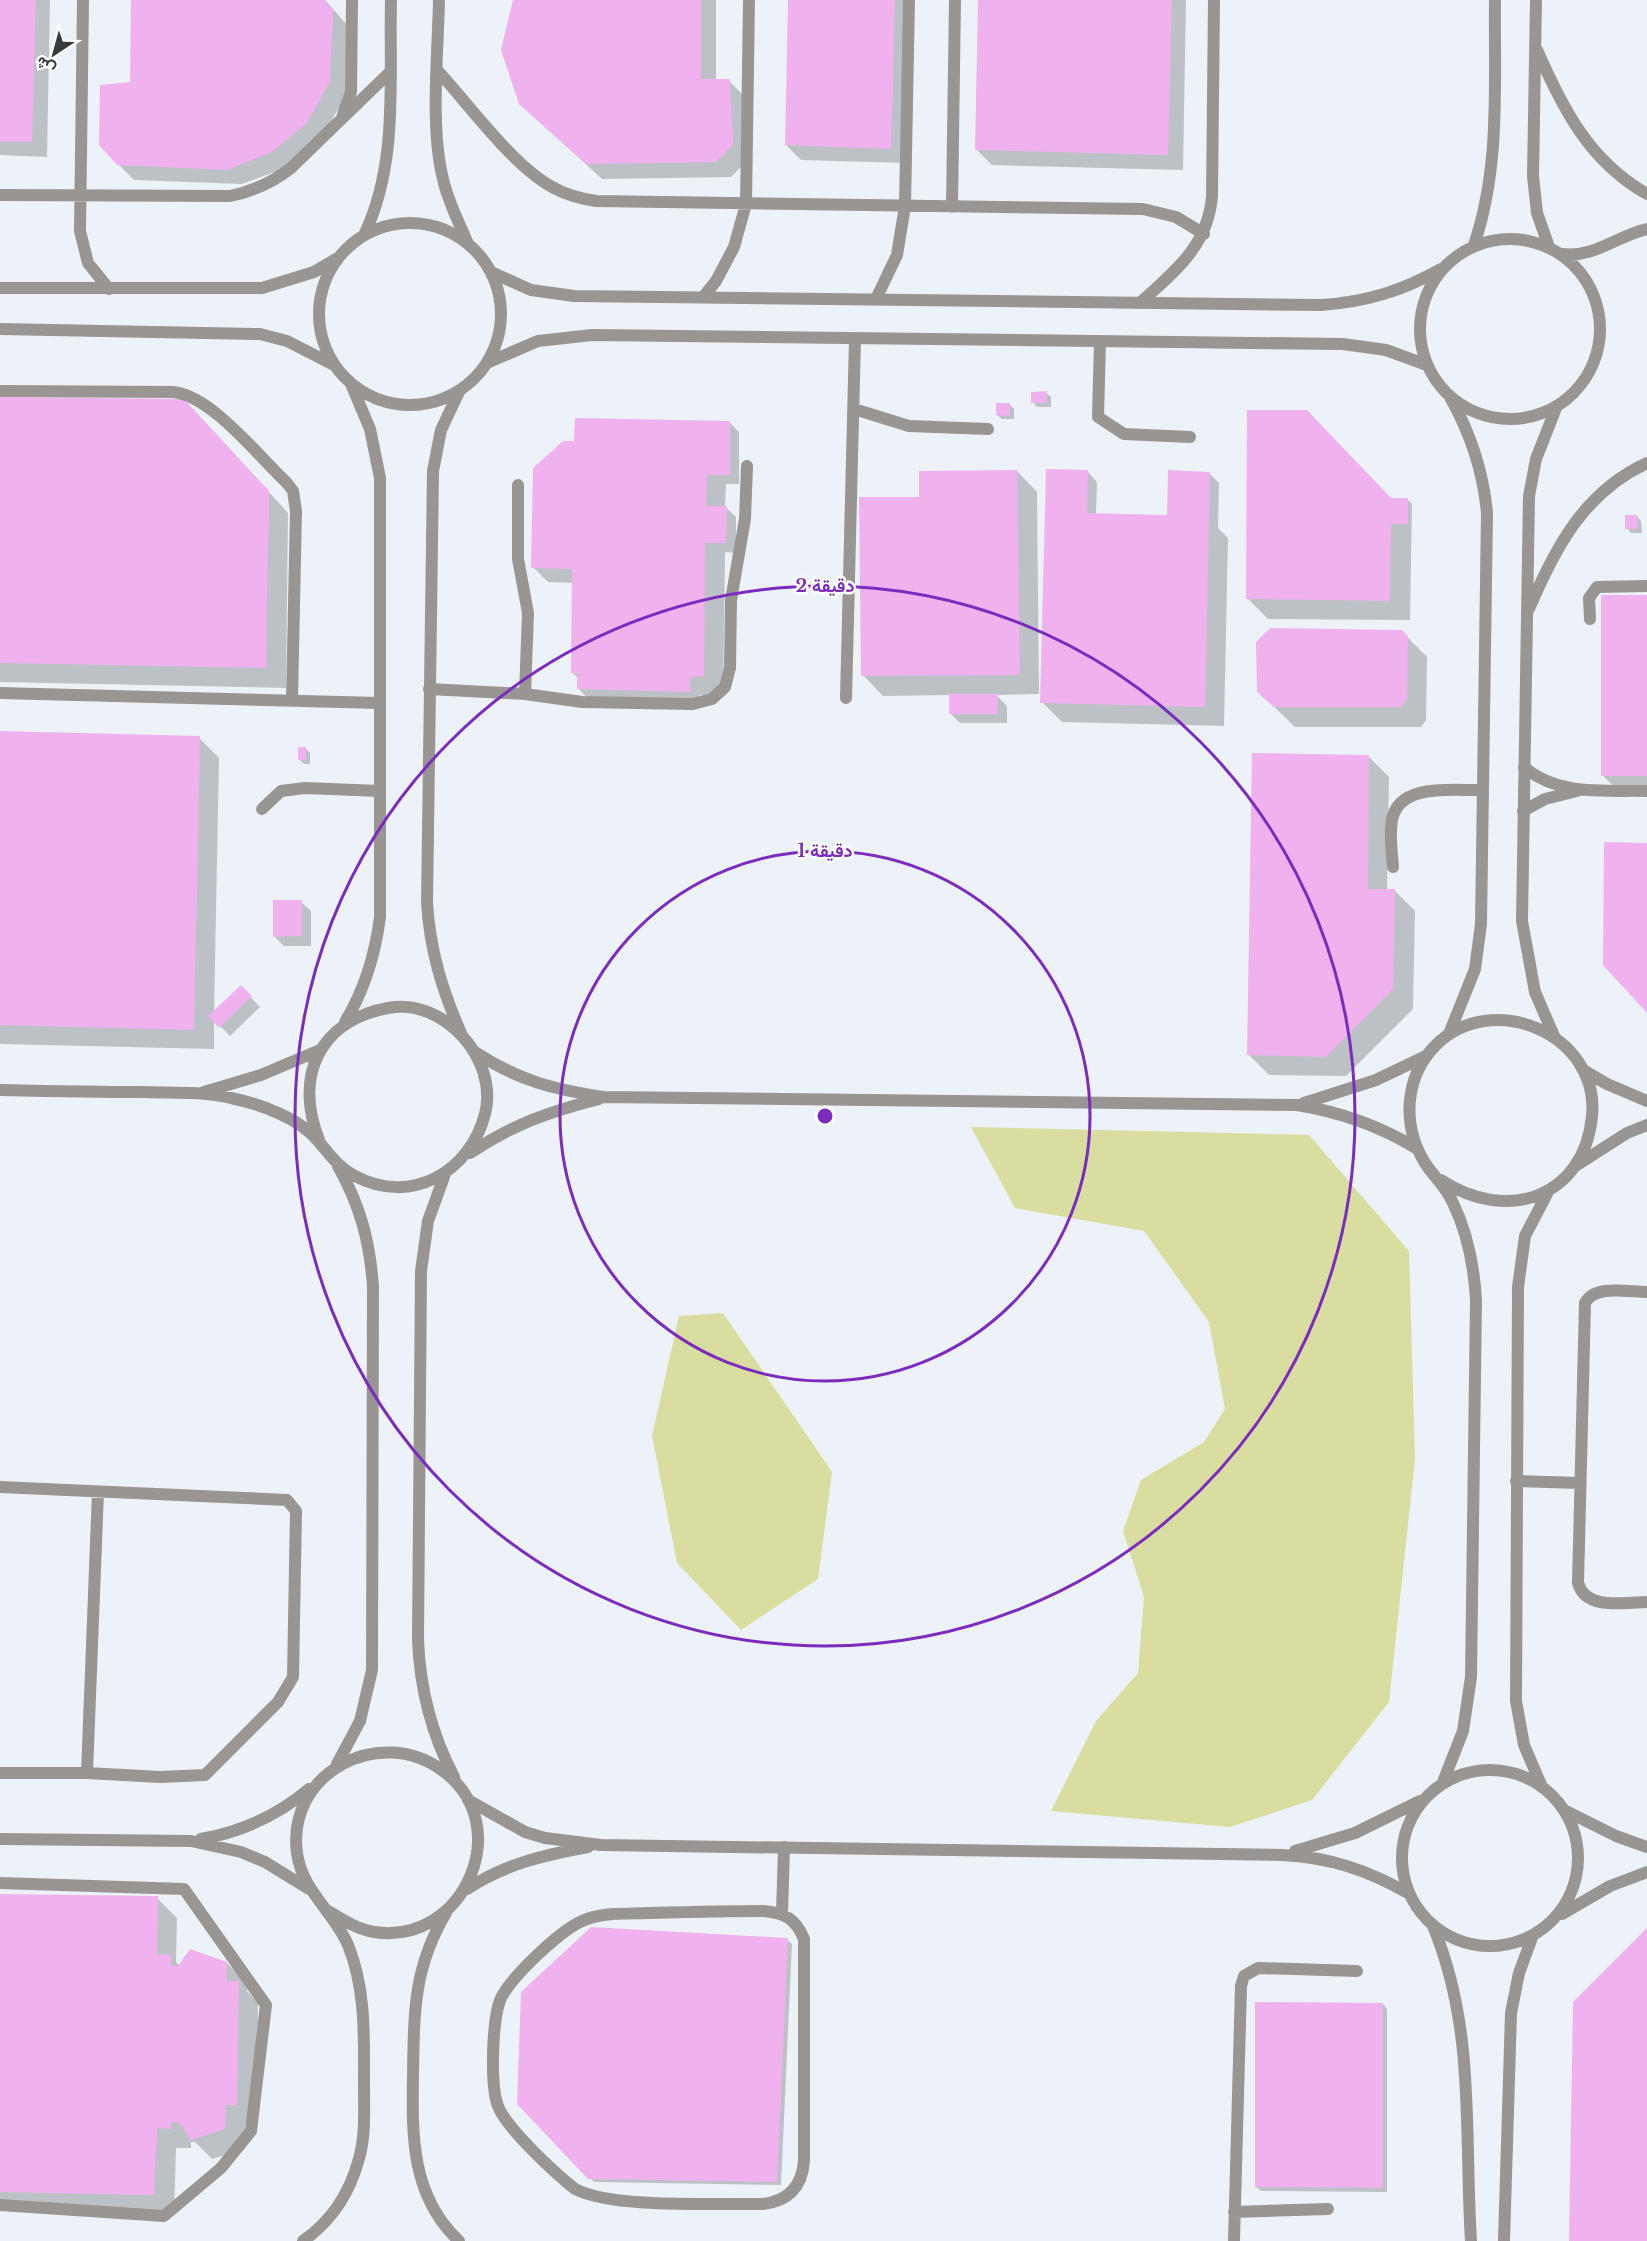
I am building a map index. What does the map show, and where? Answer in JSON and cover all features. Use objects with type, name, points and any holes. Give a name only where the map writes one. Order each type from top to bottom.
[{"type":"street","points":[[83,0],[82,248],[93,270],[109,289]]},
{"type":"street","points":[[339,121],[351,92],[352,0]]},
{"type":"street","points":[[364,235],[384,181],[391,0]]},
{"type":"street","points":[[704,296],[716,281],[734,247],[746,204],[749,0]]},
{"type":"street","points":[[876,299],[897,255],[905,206],[909,0]]},
{"type":"street","points":[[952,207],[955,0]]},
{"type":"street","points":[[1140,303],[1190,256],[1204,234],[1212,196],[1214,0]]},
{"type":"street","points":[[1474,245],[1487,205],[1493,164],[1495,0]]},
{"type":"street","points":[[1536,0],[1534,185],[1538,213],[1549,247]]},
{"type":"street","points":[[337,258],[325,278],[319,300],[318,323],[323,345],[334,365],[351,384],[375,399],[404,406],[432,403],[459,392],[476,378],[489,362],[498,340],[502,318],[500,294],[491,272],[468,244],[448,198],[442,176],[438,119],[440,1]]},
{"type":"street","points":[[1535,46],[1561,104],[1587,143],[1620,176],[1647,194]]},
{"type":"street","points":[[438,70],[522,164],[556,189],[596,201],[1143,209],[1176,217],[1204,234]]},
{"type":"street","points":[[0,195],[230,196],[247,193],[278,179],[389,73]]},
{"type":"street","points":[[0,288],[262,288],[306,276],[337,258],[364,235],[384,226],[406,223],[428,225],[449,232],[468,244]]},
{"type":"street","points":[[1562,254],[1587,254],[1630,233],[1647,229]]},
{"type":"street","points":[[1449,1034],[1468,992],[1479,947],[1487,513],[1475,449],[1450,397],[1437,382],[1427,365],[1421,345],[1419,325],[1422,305],[1441,269],[1456,255],[1474,245],[1499,239],[1525,239],[1549,247],[1562,254],[1579,269],[1591,288],[1599,310],[1601,333],[1597,355],[1588,376],[1574,394],[1556,408],[1530,418],[1501,419],[1474,412],[1450,397]]},
{"type":"street","points":[[491,272],[531,290],[552,294],[1140,303],[1347,303],[1396,292],[1441,269]]},
{"type":"street","points":[[0,328],[260,334],[287,340],[334,365]]},
{"type":"street","points":[[489,362],[513,350],[565,336],[1343,344],[1386,350],[1427,365]]},
{"type":"street","points":[[846,698],[855,339]]},
{"type":"street","points":[[1100,342],[1098,417],[1124,434],[1190,437]]},
{"type":"street","points":[[318,1140],[310,1118],[307,1095],[311,1071],[320,1050],[345,1023],[365,983],[377,939],[380,791],[380,478],[370,429],[351,384]]},
{"type":"street","points":[[0,392],[173,392],[193,396],[208,407],[287,483],[296,501],[291,700]]},
{"type":"street","points":[[459,392],[441,430],[433,471],[427,903],[429,937],[436,970],[461,1034]]},
{"type":"street","points":[[1554,1036],[1535,992],[1524,945],[1522,921],[1529,496],[1536,459],[1556,408]]},
{"type":"street","points":[[854,409],[909,426],[988,429]]},
{"type":"street","points":[[1526,615],[1550,561],[1573,523],[1605,490],[1647,463]]},
{"type":"street","points":[[429,689],[525,694],[567,702],[693,704],[703,703],[719,694],[725,687],[730,668],[731,600],[745,519],[747,466]]},
{"type":"street","points":[[518,485],[518,559],[528,613],[525,694]]},
{"type":"street","points":[[1590,619],[1590,593],[1597,587],[1647,586]]},
{"type":"street","points":[[0,693],[380,703]]},
{"type":"street","points":[[1524,767],[1545,782],[1581,790],[1647,791]]},
{"type":"street","points":[[262,809],[281,791],[304,788],[380,791]]},
{"type":"street","points":[[1393,867],[1392,818],[1405,799],[1418,792],[1482,790]]},
{"type":"street","points":[[1523,811],[1545,799],[1581,790]]},
{"type":"street","points":[[345,1023],[367,1012],[401,1008],[417,1009],[441,1018],[461,1034],[475,1052],[485,1078],[487,1106],[480,1133],[465,1156]]},
{"type":"street","points":[[1574,1167],[1587,1140],[1592,1110],[1590,1090],[1583,1070],[1570,1051],[1554,1036],[1520,1021],[1502,1019],[1465,1025],[1449,1034],[1426,1056],[1414,1078],[1409,1101],[1410,1125],[1416,1148],[1427,1166],[1441,1180],[1460,1193],[1482,1201],[1505,1203],[1528,1198],[1549,1189],[1574,1167],[1600,1149],[1647,1125]]},
{"type":"street","points":[[197,1094],[261,1075],[320,1050]]},
{"type":"street","points":[[475,1052],[522,1079],[548,1088],[603,1097],[1297,1105],[1323,1109],[1371,1124],[1416,1148]]},
{"type":"street","points":[[1297,1105],[1376,1080],[1426,1056]]},
{"type":"street","points":[[1583,1070],[1607,1084],[1647,1101]]},
{"type":"street","points":[[0,1090],[197,1094],[230,1097],[262,1106],[291,1121],[318,1140],[336,1162],[360,1209],[371,1261],[373,1311],[372,1670],[360,1721],[335,1767]]},
{"type":"street","points":[[336,1162],[355,1176],[388,1186],[423,1183],[445,1173],[490,1139],[545,1113],[603,1097]]},
{"type":"street","points":[[445,1173],[428,1221],[421,1270],[419,1671],[427,1711],[445,1759],[468,1800],[478,1835],[473,1873],[465,1890],[448,1911],[426,1951],[415,1995],[412,2132],[414,2156],[429,2200],[440,2220],[459,2241]]},
{"type":"street","points":[[1441,1180],[1463,1226],[1473,1266],[1476,1300],[1471,1677],[1463,1731],[1443,1782]]},
{"type":"street","points":[[1542,1787],[1524,1745],[1516,1701],[1518,1270],[1528,1227],[1549,1189]]},
{"type":"street","points":[[1647,1292],[1598,1291],[1588,1297],[1585,1303],[1580,1483],[1580,1589],[1594,1602],[1647,1602]]},
{"type":"street","points":[[1516,1481],[1580,1483]]},
{"type":"street","points":[[0,1487],[287,1500],[296,1511],[293,1677],[278,1702],[206,1774],[160,1777],[87,1773],[0,1773]]},
{"type":"street","points":[[87,1773],[98,1492]]},
{"type":"street","points":[[191,1841],[220,1836],[274,1813],[335,1767],[352,1757],[371,1752],[411,1754],[429,1761],[459,1786]]},
{"type":"street","points":[[1282,1855],[1355,1833],[1423,1799],[1443,1782],[1462,1773],[1483,1770],[1503,1771],[1524,1776],[1542,1787],[1564,1810],[1574,1831],[1578,1854],[1573,1887],[1556,1917]]},
{"type":"street","points":[[303,2241],[333,2212],[349,2188],[359,2162],[364,2133],[364,2018],[359,1979],[347,1943],[328,1911],[309,1889],[301,1871],[297,1852],[297,1832],[301,1812],[309,1794],[321,1778]]},
{"type":"street","points":[[1423,1799],[1412,1815],[1404,1834],[1401,1854],[1402,1874],[1408,1893],[1419,1911],[1433,1926],[1451,1938],[1472,1945],[1492,1946],[1514,1943],[1533,1935],[1556,1917],[1610,1886],[1647,1872]]},
{"type":"street","points":[[468,1800],[525,1832],[545,1838],[601,1845],[1282,1855],[1317,1858],[1361,1869],[1408,1893]]},
{"type":"street","points":[[1564,1810],[1607,1832],[1647,1847]]},
{"type":"street","points":[[0,1839],[191,1841],[217,1845],[257,1859],[309,1889]]},
{"type":"street","points":[[465,1890],[508,1866],[538,1857],[601,1845]]},
{"type":"street","points":[[783,1913],[764,1911],[608,1915],[588,1918],[565,1929],[513,1982],[498,2008],[495,2096],[504,2118],[565,2181],[575,2189],[599,2199],[763,2204],[784,2199],[793,2192],[803,2172],[804,1951],[800,1928],[783,1913],[784,1847]]},
{"type":"street","points":[[0,1883],[184,1889],[266,2005],[251,2131],[221,2168],[164,2216],[0,2205]]},
{"type":"street","points":[[328,1911],[350,1925],[375,1932],[409,1930],[426,1925],[448,1911]]},
{"type":"street","points":[[1433,1926],[1454,1984],[1464,2046],[1471,2241]]},
{"type":"street","points":[[1504,2241],[1511,2013],[1519,1973],[1533,1935]]},
{"type":"street","points":[[1233,2240],[1241,1986],[1244,1976],[1258,1968],[1357,1971]]},
{"type":"street","points":[[1234,2212],[1328,2209]]},
{"type":"green space","points":[[971,1127],[1309,1135],[1409,1251],[1415,1459],[1389,1702],[1312,1800],[1230,1827],[1051,1811],[1096,1721],[1138,1673],[1144,1597],[1123,1531],[1141,1480],[1204,1442],[1225,1409],[1209,1322],[1144,1231],[1015,1208]]},
{"type":"green space","points":[[723,1313],[832,1472],[818,1579],[741,1630],[677,1563],[652,1436],[679,1316]]},
{"type":"building","points":[[0,0],[36,0],[32,142],[0,142]]},
{"type":"building","points":[[131,0],[325,0],[333,9],[330,82],[307,123],[272,152],[227,170],[117,165],[99,145],[100,85],[130,82]]},
{"type":"building","points":[[513,0],[701,0],[701,79],[730,79],[733,145],[716,162],[586,164],[519,104],[501,50]]},
{"type":"building","points":[[788,0],[895,0],[891,149],[785,145]]},
{"type":"building","points":[[978,0],[1172,0],[1168,155],[975,150]]},
{"type":"building","points":[[1047,391],[1047,403],[1031,403],[1031,392]]},
{"type":"building","points":[[0,397],[184,399],[269,491],[266,668],[0,663]]},
{"type":"building","points":[[996,403],[1010,403],[1010,416],[996,415]]},
{"type":"building","points":[[1247,410],[1307,410],[1391,498],[1408,498],[1408,524],[1391,524],[1390,601],[1246,599]]},
{"type":"building","points":[[575,418],[730,421],[730,475],[707,475],[706,506],[727,506],[726,543],[705,543],[704,676],[690,677],[690,692],[577,689],[577,674],[571,673],[572,569],[531,568],[533,468],[563,441],[574,441]]},
{"type":"building","points":[[1046,469],[1088,470],[1087,513],[1167,515],[1168,470],[1210,472],[1205,707],[1040,703]]},
{"type":"building","points":[[1017,470],[1020,675],[861,676],[859,497],[919,497],[919,471]]},
{"type":"building","points":[[1625,515],[1637,515],[1638,529],[1625,529]]},
{"type":"building","points":[[1601,595],[1647,595],[1647,776],[1601,776]]},
{"type":"building","points":[[1270,628],[1402,630],[1408,636],[1407,699],[1401,707],[1274,707],[1257,692],[1256,642]]},
{"type":"building","points":[[949,694],[998,694],[997,714],[949,714]]},
{"type":"building","points":[[0,731],[200,736],[194,1030],[0,1025]]},
{"type":"building","points":[[298,747],[306,747],[306,760],[298,760]]},
{"type":"building","points":[[1252,753],[1369,755],[1368,889],[1395,889],[1393,989],[1326,1057],[1247,1055]]},
{"type":"building","points":[[1604,842],[1647,843],[1647,1013],[1603,965]]},
{"type":"building","points":[[273,900],[302,900],[302,936],[273,937]]},
{"type":"building","points":[[241,985],[252,996],[219,1028],[208,1016]]},
{"type":"building","points":[[0,1894],[158,1896],[157,1954],[171,1955],[171,1966],[178,1966],[190,1949],[227,1962],[227,1981],[239,1981],[237,2105],[226,2105],[225,2129],[191,2140],[179,2122],[171,2122],[171,2129],[157,2128],[154,2195],[0,2192]]},
{"type":"building","points":[[591,1927],[788,1938],[777,2182],[588,2179],[517,2104],[521,1992]]},
{"type":"building","points":[[1647,1928],[1647,2241],[1569,2241],[1573,2002]]},
{"type":"building","points":[[1255,2002],[1383,2003],[1383,2188],[1255,2187]]}]
